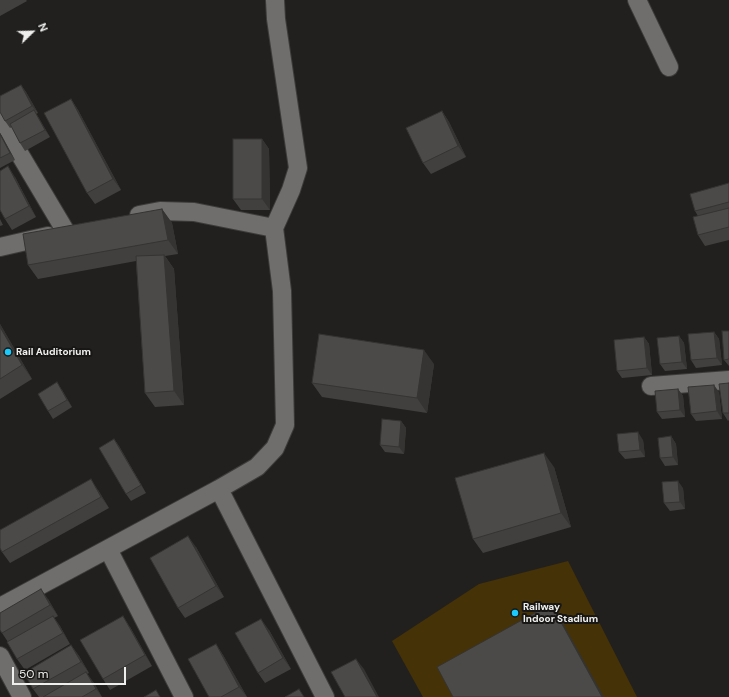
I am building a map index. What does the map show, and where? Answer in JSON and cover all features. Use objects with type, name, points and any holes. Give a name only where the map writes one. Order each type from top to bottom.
[{"type":"street","points":[[0,607],[219,489],[257,467],[275,448],[285,425],[282,291],[274,228],[291,190],[298,168],[276,19],[275,0]]},
{"type":"street","points":[[637,0],[669,67]]},
{"type":"street","points":[[0,121],[73,230],[0,247]]},
{"type":"street","points":[[123,219],[160,211],[194,212],[274,228]]},
{"type":"street","points":[[651,386],[729,380]]},
{"type":"street","points":[[219,489],[325,697]]},
{"type":"street","points":[[108,549],[184,697]]},
{"type":"street","points":[[0,656],[22,697]]},
{"type":"shaded area","name":"Railway Indoor Stadium","points":[[568,561],[637,697],[423,697],[392,641],[479,584]]},
{"type":"building","points":[[21,85],[32,106],[5,121],[0,112],[0,96]]},
{"type":"building","points":[[71,99],[113,179],[87,193],[44,113]]},
{"type":"building","points":[[34,110],[45,130],[20,143],[10,124]]},
{"type":"building","points":[[442,111],[458,146],[423,163],[406,128]]},
{"type":"building","points":[[0,134],[10,153],[0,158]]},
{"type":"building","points":[[233,139],[262,139],[262,199],[233,199]]},
{"type":"building","points":[[8,166],[29,206],[5,219],[0,210],[0,171]]},
{"type":"building","points":[[729,183],[729,202],[695,211],[690,194]]},
{"type":"building","points":[[729,208],[729,227],[698,235],[693,217]]},
{"type":"building","points":[[162,209],[168,240],[28,265],[23,234]]},
{"type":"building","points":[[164,255],[174,391],[145,393],[136,256]]},
{"type":"building","points":[[0,327],[22,365],[0,379]]},
{"type":"building","points":[[722,331],[729,331],[729,359],[724,360]]},
{"type":"building","points":[[714,332],[717,358],[691,360],[688,334]]},
{"type":"building","points":[[319,334],[424,350],[417,398],[312,383]]},
{"type":"building","points":[[679,336],[682,362],[660,364],[657,338]]},
{"type":"building","points":[[644,337],[647,368],[617,371],[614,340]]},
{"type":"building","points":[[57,382],[67,400],[48,411],[38,394]]},
{"type":"building","points":[[729,383],[729,413],[723,413],[719,384]]},
{"type":"building","points":[[714,385],[717,411],[691,414],[688,387]]},
{"type":"building","points":[[678,389],[680,410],[657,412],[655,391]]},
{"type":"building","points":[[382,419],[401,421],[399,447],[380,445]]},
{"type":"building","points":[[638,432],[640,450],[619,452],[617,434]]},
{"type":"building","points":[[671,436],[673,457],[660,458],[658,438]]},
{"type":"building","points":[[114,439],[141,485],[126,494],[99,448]]},
{"type":"building","points":[[544,453],[561,513],[473,539],[455,478]]},
{"type":"building","points":[[91,479],[101,497],[2,552],[0,548],[0,530]]},
{"type":"building","points":[[678,481],[680,502],[664,503],[662,482]]},
{"type":"building","points":[[188,536],[216,586],[178,608],[150,558]]},
{"type":"building","points":[[41,589],[50,605],[2,633],[0,630],[0,613]]},
{"type":"building","points":[[551,604],[602,697],[453,697],[437,667]]},
{"type":"building","points":[[53,616],[63,633],[17,659],[7,642]]},
{"type":"building","points":[[123,616],[145,655],[103,679],[80,640]]},
{"type":"building","points":[[261,619],[283,658],[258,673],[235,633]]},
{"type":"building","points":[[216,644],[239,687],[221,697],[209,697],[188,659]]},
{"type":"building","points":[[71,645],[81,662],[33,689],[24,673]]},
{"type":"building","points":[[356,659],[377,697],[345,697],[331,672]]},
{"type":"building","points":[[86,672],[96,689],[82,697],[43,697]]},
{"type":"building","points":[[299,689],[304,697],[285,697]]},
{"type":"building","points":[[156,690],[160,697],[144,697]]},
{"type":"place","name":"Rail Auditorium","points":[[8,352]]},
{"type":"place","name":"Railway Indoor Stadium","points":[[515,613]]}]
